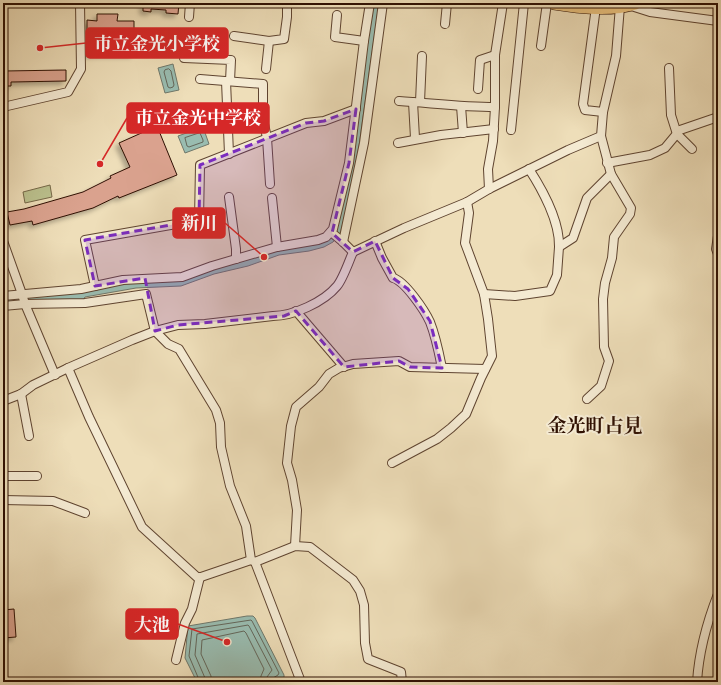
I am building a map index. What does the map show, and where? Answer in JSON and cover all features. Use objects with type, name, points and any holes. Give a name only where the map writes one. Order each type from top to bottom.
[{"type":"main road","points":[[554,3],[596,7],[628,4]]},
{"type":"street","points":[[3,107],[68,92],[81,69],[80,3]]},
{"type":"street","points":[[189,17],[190,3]]},
{"type":"street","points":[[234,36],[269,41],[284,39],[287,17],[286,3]]},
{"type":"street","points":[[3,296],[81,289],[123,280],[182,277],[277,246],[318,240],[326,237],[333,229],[349,163],[370,3]]},
{"type":"street","points":[[344,242],[364,143],[383,3]]},
{"type":"street","points":[[445,24],[447,3]]},
{"type":"street","points":[[489,189],[488,169],[494,129],[495,108],[495,55],[503,3]]},
{"type":"street","points":[[511,130],[524,3]]},
{"type":"street","points":[[541,46],[546,3]]},
{"type":"street","points":[[587,399],[601,386],[609,361],[604,347],[603,299],[605,283],[612,258],[614,237],[630,214],[631,208],[611,174],[601,136],[603,112],[628,4],[650,12],[718,22]]},
{"type":"street","points":[[596,7],[583,104],[585,110],[603,112]]},
{"type":"street","points":[[337,16],[335,38],[364,41]]},
{"type":"street","points":[[266,69],[269,41]]},
{"type":"street","points":[[478,89],[480,60],[495,55]]},
{"type":"street","points":[[415,138],[422,56]]},
{"type":"street","points":[[184,58],[231,60],[228,81],[229,154]]},
{"type":"street","points":[[669,68],[671,115],[677,134],[692,149]]},
{"type":"street","points":[[200,79],[263,84],[264,119],[267,138],[270,184]]},
{"type":"street","points":[[399,101],[495,108]]},
{"type":"street","points":[[461,106],[463,133]]},
{"type":"street","points":[[95,286],[85,240],[199,220],[200,165],[306,123],[324,121],[356,109]]},
{"type":"street","points":[[608,163],[650,155],[665,148],[680,130],[718,117]]},
{"type":"street","points":[[398,143],[415,138],[494,129]]},
{"type":"street","points":[[3,402],[21,394],[33,385],[68,368],[155,331],[178,325],[205,324],[284,316],[296,311],[319,300],[338,286],[353,252],[375,241],[468,202],[489,189],[529,169],[601,136]]},
{"type":"street","points":[[484,294],[515,296],[550,291],[557,275],[559,247],[556,227],[543,190],[529,169]]},
{"type":"street","points":[[559,247],[573,238],[587,198],[611,174]]},
{"type":"street","points":[[229,197],[236,248],[236,259]]},
{"type":"street","points":[[272,198],[277,246]]},
{"type":"street","points":[[392,463],[437,439],[466,414],[492,356],[484,294],[471,262],[466,243],[469,214],[468,202]]},
{"type":"street","points":[[331,232],[344,242],[353,252]]},
{"type":"street","points":[[718,236],[716,248],[718,254]]},
{"type":"street","points":[[375,241],[393,278],[397,279],[408,289],[430,322],[442,368]]},
{"type":"street","points":[[3,242],[25,304],[55,375]]},
{"type":"street","points":[[145,278],[146,294],[155,331],[168,344],[179,349],[216,410],[220,423],[221,447],[230,486],[246,526],[253,561],[301,682]]},
{"type":"street","points":[[3,306],[85,303],[146,294]]},
{"type":"street","points":[[296,311],[344,367]]},
{"type":"street","points":[[295,546],[297,510],[292,480],[287,464],[291,426],[296,407],[319,387],[329,374],[339,368],[353,364],[399,361],[410,367],[486,369]]},
{"type":"street","points":[[68,368],[89,417],[142,527],[198,578],[295,546],[310,547],[352,580],[360,591],[364,606],[365,643],[368,659],[401,672],[402,682]]},
{"type":"street","points":[[21,394],[29,436]]},
{"type":"street","points":[[3,476],[37,476]]},
{"type":"street","points":[[3,500],[53,501],[85,513]]},
{"type":"street","points":[[176,660],[185,623],[192,609],[200,577]]},
{"type":"street","points":[[697,682],[698,663],[704,633],[718,594]]},
{"type":"highlighted area","points":[[356,109],[349,163],[332,233],[353,252],[375,241],[393,278],[408,289],[430,321],[442,368],[410,367],[399,361],[344,367],[296,311],[284,316],[178,325],[155,331],[145,278],[95,286],[85,240],[199,220],[200,165],[306,123],[324,121]]},
{"type":"green space","points":[[50,185],[52,197],[25,203],[23,192]]},
{"type":"water","points":[[373,3],[379,3],[359,146],[350,196],[340,234],[333,242],[324,247],[309,251],[279,255],[248,266],[214,274],[181,286],[136,288],[85,297],[83,300],[3,304],[3,298],[124,283],[144,282],[242,260],[334,231]]},
{"type":"water","points":[[173,64],[179,90],[165,93],[158,68]]},
{"type":"water","points":[[203,127],[209,144],[185,153],[178,136]]},
{"type":"water","points":[[253,616],[255,618],[284,675],[284,678],[268,682],[197,682],[185,658],[188,626]]},
{"type":"building","points":[[143,3],[179,3],[178,14],[166,13],[166,10],[151,9],[151,12],[143,11]]},
{"type":"building","points":[[97,14],[118,14],[117,21],[134,21],[134,54],[87,54],[87,20],[97,21]]},
{"type":"building","points":[[66,70],[66,81],[11,82],[11,86],[5,86],[4,71]]},
{"type":"building","points":[[157,126],[177,175],[119,198],[118,196],[93,208],[33,225],[32,221],[10,225],[7,212],[24,209],[83,192],[111,178],[110,176],[130,167],[119,143]]},
{"type":"building","points":[[14,609],[16,637],[3,638],[3,610]]},
{"type":"place","name":"市立金光小学校","points":[[40,48]]},
{"type":"place","name":"市立金光中学校","points":[[100,164]]},
{"type":"place","name":"新川","points":[[264,257]]},
{"type":"place","name":"大池","points":[[227,642]]},
{"type":"district","name":"金光町占見","points":[[595,427]]}]
